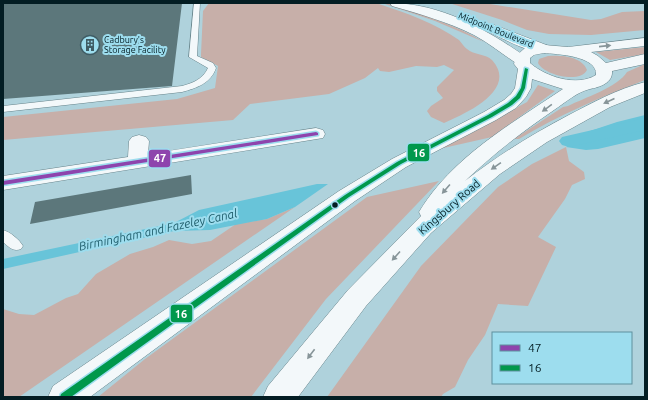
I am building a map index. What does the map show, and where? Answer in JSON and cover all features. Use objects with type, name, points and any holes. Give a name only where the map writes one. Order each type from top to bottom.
[{"type":"main road","name":"Midpoint Boulevard","points":[[396,3],[429,12],[481,34],[542,79],[579,85]]},
{"type":"main road","name":"Midpoint Boulevard","points":[[425,3],[478,22],[520,41],[544,49]]},
{"type":"main road","points":[[64,397],[347,196],[399,163],[490,116],[510,104],[523,88],[523,64],[526,54],[530,51],[544,49],[567,50],[645,42]]},
{"type":"main road","points":[[423,227],[437,199],[458,176],[499,142],[579,85],[598,81],[603,78],[603,68],[589,57],[567,50]]},
{"type":"main road","points":[[603,68],[645,59]]},
{"type":"main road","name":"Kingsbury Road","points":[[280,397],[315,350],[357,298],[423,227],[493,169],[540,138],[604,104],[645,87]]},
{"type":"main road","points":[[3,183],[316,134]]},
{"type":"main road","points":[[138,141],[138,162]]},
{"type":"lane","points":[[3,109],[182,90],[192,87],[211,74],[212,68],[210,65],[193,57],[197,3]]},
{"type":"lane","points":[[3,235],[16,246]]},
{"type":"shaded area","points":[[209,3],[379,4],[430,24],[459,40],[470,51],[489,58],[499,71],[499,81],[494,91],[476,107],[444,123],[431,117],[427,111],[431,106],[443,98],[437,91],[437,87],[454,70],[444,65],[437,67],[416,66],[389,72],[380,71],[378,68],[365,78],[329,94],[250,104],[233,120],[3,140],[3,117],[177,99],[215,88],[218,66],[201,57],[203,11]]},
{"type":"shaded area","points":[[382,3],[388,3],[437,20],[484,42],[435,21]]},
{"type":"shaded area","points":[[449,3],[484,3],[591,20],[601,19],[622,12],[645,11],[645,30],[591,35],[549,34],[527,30],[502,20]]},
{"type":"shaded area","points":[[645,47],[645,54],[610,60],[596,52]]},
{"type":"shaded area","points":[[548,56],[564,56],[576,59],[584,65],[587,70],[583,74],[570,77],[554,74],[547,71],[538,63],[539,59]]},
{"type":"shaded area","points":[[645,64],[645,80],[580,107],[519,139],[514,139],[563,107],[600,92],[616,83],[627,72]]},
{"type":"shaded area","points":[[538,85],[555,91],[492,137],[439,149],[527,102]]},
{"type":"shaded area","points":[[566,147],[569,161],[584,172],[585,179],[572,185],[565,199],[538,237],[556,247],[528,306],[498,304],[485,335],[468,360],[455,387],[443,394],[441,397],[327,397],[421,266],[498,187],[532,164]]},
{"type":"shaded area","points":[[439,181],[326,299],[251,397],[98,397],[145,359],[367,197]]},
{"type":"shaded area","points":[[295,207],[19,397],[3,397],[3,309],[19,314],[34,315],[66,298],[78,294],[96,274],[130,254],[169,240],[192,244],[211,241],[236,224],[267,219]]},
{"type":"water","points":[[645,115],[645,138],[598,149],[586,150],[566,147],[590,131]]},
{"type":"water","points":[[317,184],[328,184],[295,207],[267,219],[210,230],[174,231],[3,269],[3,259],[174,223],[199,210]]},
{"type":"building","name":"Cadbury's Storage Facility","points":[[3,3],[182,3],[172,86],[3,99]]},
{"type":"building","points":[[191,175],[192,194],[30,224],[35,202]]},
{"type":"waterway","name":"Birmingham and Fazeley Canal","points":[[569,141],[645,124]]},
{"type":"transit line","name":"16","points":[[64,397],[347,196],[399,163],[490,116],[510,104],[518,97],[523,88],[526,69]]},
{"type":"transit line","name":"47","points":[[3,183],[316,134]]},
{"type":"place","name":"Cadbury's Storage Facility","points":[[90,45]]}]
